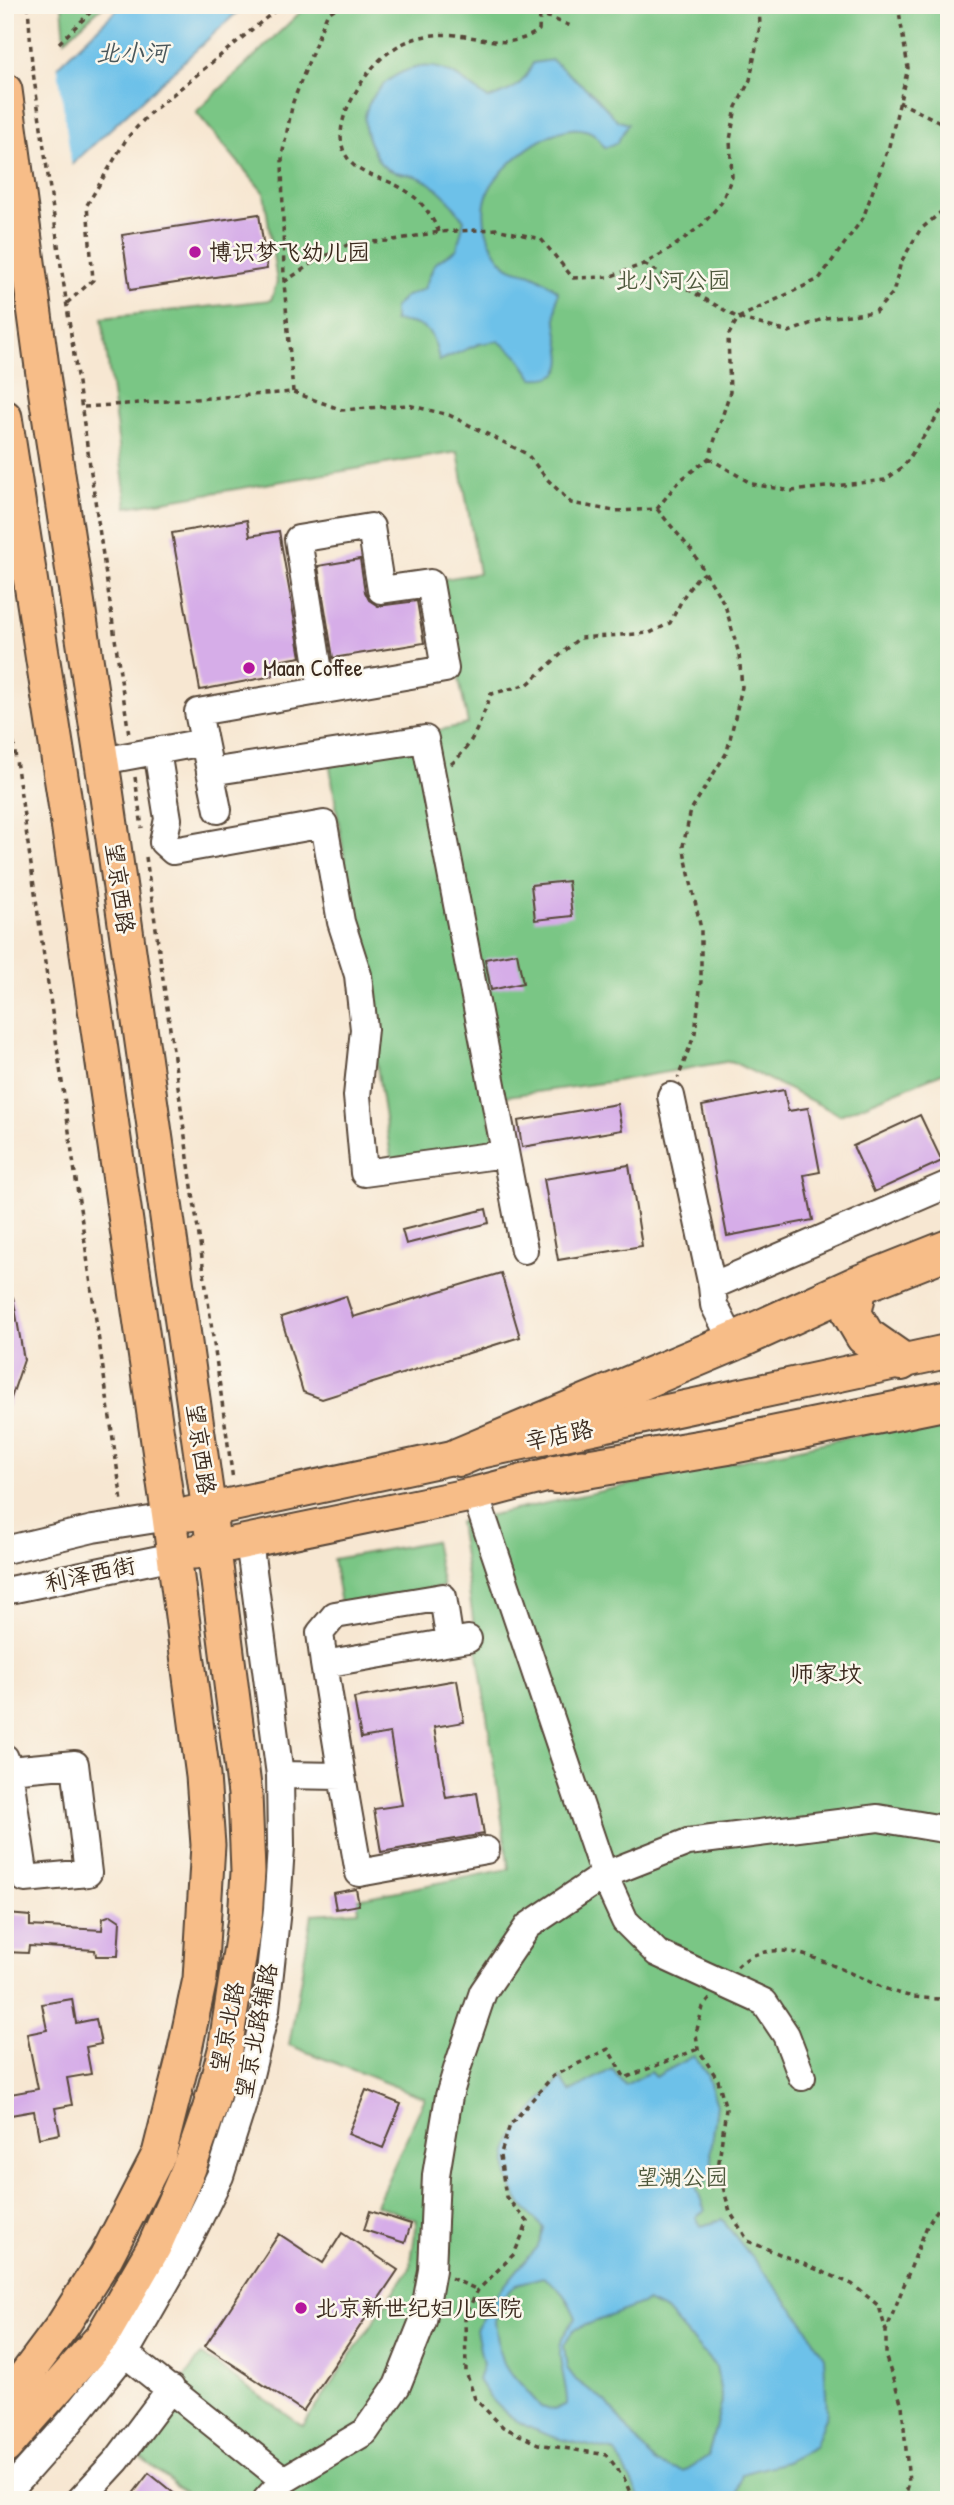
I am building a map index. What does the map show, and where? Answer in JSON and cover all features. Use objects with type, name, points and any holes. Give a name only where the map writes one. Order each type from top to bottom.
[{"type":"highway","points":[[459,1457],[949,1249]]},
{"type":"highway","points":[[858,1286],[852,1314],[865,1336],[901,1361]]},
{"type":"highway","points":[[556,1474],[728,1445],[949,1400]]},
{"type":"main road","name":"望京西路","points":[[5,90],[44,382],[130,756],[223,1508],[213,1548]]},
{"type":"main road","name":"望京西路","points":[[5,417],[63,789],[169,1517]]},
{"type":"main road","name":"辛店路","points":[[169,1517],[223,1508],[949,1351]]},
{"type":"main road","name":"辛店路","points":[[174,1556],[475,1494],[556,1474],[765,1410],[949,1371]]},
{"type":"main road","name":"望京北路","points":[[5,2403],[63,2325],[106,2257],[159,2154],[200,1979],[207,1890],[207,1811],[169,1517]]},
{"type":"main road","name":"望京北路","points":[[5,2447],[114,2344],[189,2168],[225,2050],[234,2006],[248,1872],[246,1808],[213,1548]]},
{"type":"street","points":[[218,810],[198,712],[445,669],[430,583],[381,590],[371,527],[298,539],[322,690]]},
{"type":"street","points":[[210,772],[425,739],[524,1250]]},
{"type":"street","points":[[204,742],[130,756],[168,819],[163,842],[173,851],[324,824],[341,922],[358,975],[364,1028],[357,1096],[364,1173],[505,1154]]},
{"type":"street","points":[[671,1096],[714,1305],[733,1342]]},
{"type":"street","points":[[712,1286],[949,1184]]},
{"type":"street","points":[[475,1494],[604,1875],[625,1921],[657,1953],[764,2002],[786,2035],[802,2077]]},
{"type":"street","name":"利泽西街","points":[[5,1550],[93,1529],[169,1517]]},
{"type":"street","name":"望京北路辅路","points":[[5,2495],[69,2423],[114,2344],[181,2256],[220,2176],[243,2104],[266,2009],[281,1846],[280,1775],[249,1541]]},
{"type":"street","name":"利泽西街","points":[[5,1591],[174,1556]]},
{"type":"street","points":[[324,1664],[459,1641],[443,1597],[335,1615],[320,1633],[324,1664],[342,1776],[359,1873],[486,1850]]},
{"type":"street","points":[[75,1763],[88,1873],[25,1880],[7,1764],[75,1763]]},
{"type":"street","points":[[280,1775],[342,1776]]},
{"type":"street","points":[[266,2500],[284,2480],[365,2432],[397,2386],[424,2321],[432,2270],[436,2175],[449,2096],[483,1992],[528,1926],[604,1875],[688,1842],[878,1818],[949,1830]]},
{"type":"street","points":[[114,2344],[284,2480]]},
{"type":"street","points":[[80,2500],[117,2460],[171,2388]]},
{"type":"path","points":[[28,5],[32,65],[144,838]]},
{"type":"path","points":[[59,43],[98,5]]},
{"type":"path","points":[[67,303],[93,280],[87,205],[127,138],[149,114],[282,5]]},
{"type":"path","points":[[293,392],[284,282],[282,156],[293,102],[327,14],[340,5]]},
{"type":"path","points":[[530,5],[540,14],[571,26]]},
{"type":"path","points":[[284,282],[314,262],[351,243],[388,241],[450,231],[496,229],[541,239],[573,278],[609,277],[644,264],[670,249],[702,225],[721,203],[732,177],[730,140],[736,107],[750,79],[761,26],[759,5]]},
{"type":"path","points":[[83,407],[293,392],[342,410],[408,404],[449,415],[527,454],[570,503],[614,511],[657,509],[678,482],[709,458],[730,392],[729,336],[738,318],[819,279],[863,218],[888,146],[908,68],[898,5]]},
{"type":"path","points":[[439,232],[430,212],[414,195],[361,172],[345,156],[341,130],[348,105],[364,75],[383,55],[404,43],[429,36],[454,35],[499,41],[523,40],[539,30],[540,14]]},
{"type":"path","points":[[899,102],[940,122],[949,143]]},
{"type":"path","points":[[644,264],[738,318],[789,332],[825,318],[875,312],[893,293],[901,262],[920,230],[949,205]]},
{"type":"path","points":[[709,458],[752,484],[792,491],[886,480],[903,467],[949,400]]},
{"type":"path","points":[[657,509],[692,551],[725,605],[739,654],[742,687],[727,752],[691,810],[683,846],[701,929],[701,981],[695,1033],[671,1096]]},
{"type":"path","points":[[433,778],[458,758],[473,738],[491,694],[528,684],[579,638],[650,633],[670,623],[684,596],[696,579],[705,573]]},
{"type":"path","points":[[5,683],[125,1524]]},
{"type":"path","points":[[146,852],[223,1508]]},
{"type":"path","points":[[904,2500],[909,2483],[902,2405],[886,2358],[886,2331],[879,2306],[852,2284],[748,2241],[730,2212],[718,2169],[726,2109],[718,2080],[698,2049],[695,2033],[704,2007],[748,1956],[788,1950],[905,1995],[949,2000]]},
{"type":"path","points":[[633,2500],[624,2478],[607,2455],[538,2444],[503,2427],[475,2399],[466,2372],[465,2316],[478,2290],[514,2253],[528,2222],[506,2197],[500,2156],[510,2125],[553,2076],[608,2049],[625,2078],[698,2049]]},
{"type":"path","points":[[886,2331],[927,2226],[949,2192]]},
{"type":"path","points":[[432,2270],[478,2290]]},
{"type":"green space","points":[[62,5],[104,5],[65,40]]},
{"type":"green space","name":"北小河公园","points":[[308,5],[949,5],[949,1070],[840,1115],[731,1061],[486,1099],[496,1148],[392,1163],[328,754],[468,724],[439,580],[479,573],[458,452],[127,507],[102,318],[271,300],[277,282],[264,193],[196,112]]},
{"type":"green space","name":"望湖公园","points":[[909,1424],[949,1427],[949,2500],[195,2500],[131,2450],[201,2355],[303,2426],[410,2268],[417,2220],[376,2205],[425,2098],[289,2045],[312,1914],[359,1911],[357,1899],[509,1869],[459,1522]]},
{"type":"green space","points":[[434,1541],[443,1587],[341,1604],[333,1559]]},
{"type":"water","name":"北小河","points":[[122,5],[245,5],[5,226],[5,116]]},
{"type":"water","points":[[552,60],[593,94],[617,120],[628,124],[617,143],[604,148],[596,136],[582,129],[567,130],[535,143],[496,179],[486,200],[486,230],[499,257],[508,267],[534,275],[558,291],[556,316],[562,360],[560,368],[556,374],[547,378],[533,378],[517,355],[498,341],[479,344],[439,361],[434,342],[427,330],[414,324],[394,321],[394,308],[404,297],[424,289],[435,263],[457,249],[464,220],[432,185],[418,177],[390,170],[381,164],[365,130],[368,105],[382,86],[392,78],[415,68],[445,70],[488,99],[520,83],[533,63]]},
{"type":"water","points":[[694,2056],[707,2075],[717,2105],[711,2151],[713,2177],[696,2186],[705,2211],[696,2217],[701,2226],[722,2220],[802,2320],[824,2357],[827,2412],[814,2447],[786,2462],[742,2474],[736,2500],[641,2500],[616,2452],[556,2438],[521,2423],[491,2398],[478,2380],[483,2365],[476,2330],[499,2292],[539,2244],[544,2228],[523,2207],[510,2184],[508,2151],[514,2135],[561,2078],[570,2092],[612,2069],[625,2085],[650,2072],[655,2077]],"holes":[[[543,2277],[563,2294],[576,2318],[564,2334],[560,2353],[567,2404],[554,2410],[541,2407],[503,2364],[495,2321],[502,2298],[517,2284]],[[647,2302],[666,2311],[716,2367],[722,2401],[708,2456],[683,2472],[655,2463],[606,2402],[576,2380],[567,2368],[564,2346],[573,2330]]]},
{"type":"pier","points":[[57,62],[72,168],[5,230],[5,111]]},
{"type":"building","name":"博识梦飞幼儿园","points":[[259,214],[267,269],[130,290],[122,235]]},
{"type":"building","points":[[247,520],[250,536],[279,531],[301,657],[271,662],[273,676],[200,690],[172,533]]},
{"type":"building","points":[[360,559],[365,592],[369,600],[378,606],[417,601],[424,643],[333,658],[318,566]]},
{"type":"building","points":[[568,881],[572,916],[535,920],[531,885]]},
{"type":"building","points":[[517,953],[523,983],[491,990],[485,959]]},
{"type":"building","points":[[784,1090],[788,1111],[808,1108],[820,1172],[804,1175],[813,1220],[727,1236],[702,1106]]},
{"type":"building","points":[[617,1104],[622,1130],[522,1147],[518,1121]]},
{"type":"building","points":[[920,1115],[942,1161],[874,1192],[853,1146]]},
{"type":"building","points":[[629,1165],[642,1246],[558,1260],[544,1179]]},
{"type":"building","points":[[486,1209],[489,1223],[406,1244],[402,1230]]},
{"type":"building","points":[[501,1273],[520,1337],[322,1399],[303,1392],[281,1317],[346,1296],[353,1317]]},
{"type":"building","points":[[13,1297],[24,1360],[8,1407],[5,1407],[5,1298]]},
{"type":"building","points":[[457,1680],[464,1722],[434,1727],[446,1798],[477,1793],[484,1834],[381,1852],[374,1809],[402,1805],[390,1733],[361,1738],[354,1698]]},
{"type":"building","points":[[356,1889],[359,1905],[336,1909],[333,1893]]},
{"type":"building","points":[[7,1914],[30,1916],[30,1926],[102,1930],[103,1918],[111,1915],[120,1921],[118,1956],[96,1956],[95,1950],[29,1946],[28,1953],[5,1952]]},
{"type":"building","points":[[72,1999],[76,2023],[96,2019],[101,2044],[86,2047],[91,2074],[67,2078],[72,2105],[55,2108],[60,2134],[39,2138],[34,2111],[5,2116],[5,2095],[38,2089],[27,2034],[47,2030],[42,2004]]},
{"type":"building","points":[[366,2090],[401,2104],[383,2148],[348,2134]]},
{"type":"building","points":[[370,2211],[411,2224],[405,2243],[364,2230]]},
{"type":"building","name":"北京新世纪妇儿医院","points":[[342,2233],[398,2270],[303,2411],[205,2346],[279,2234],[323,2263]]},
{"type":"building","points":[[149,2473],[182,2500],[128,2500]]},
{"type":"place","name":"博识梦飞幼儿园","points":[[195,252]]},
{"type":"place","name":"Maan Coffee","points":[[249,668]]},
{"type":"place","name":"北京新世纪妇儿医院","points":[[301,2308]]},
{"type":"district","name":"师家坟","points":[[826,1674]]}]
